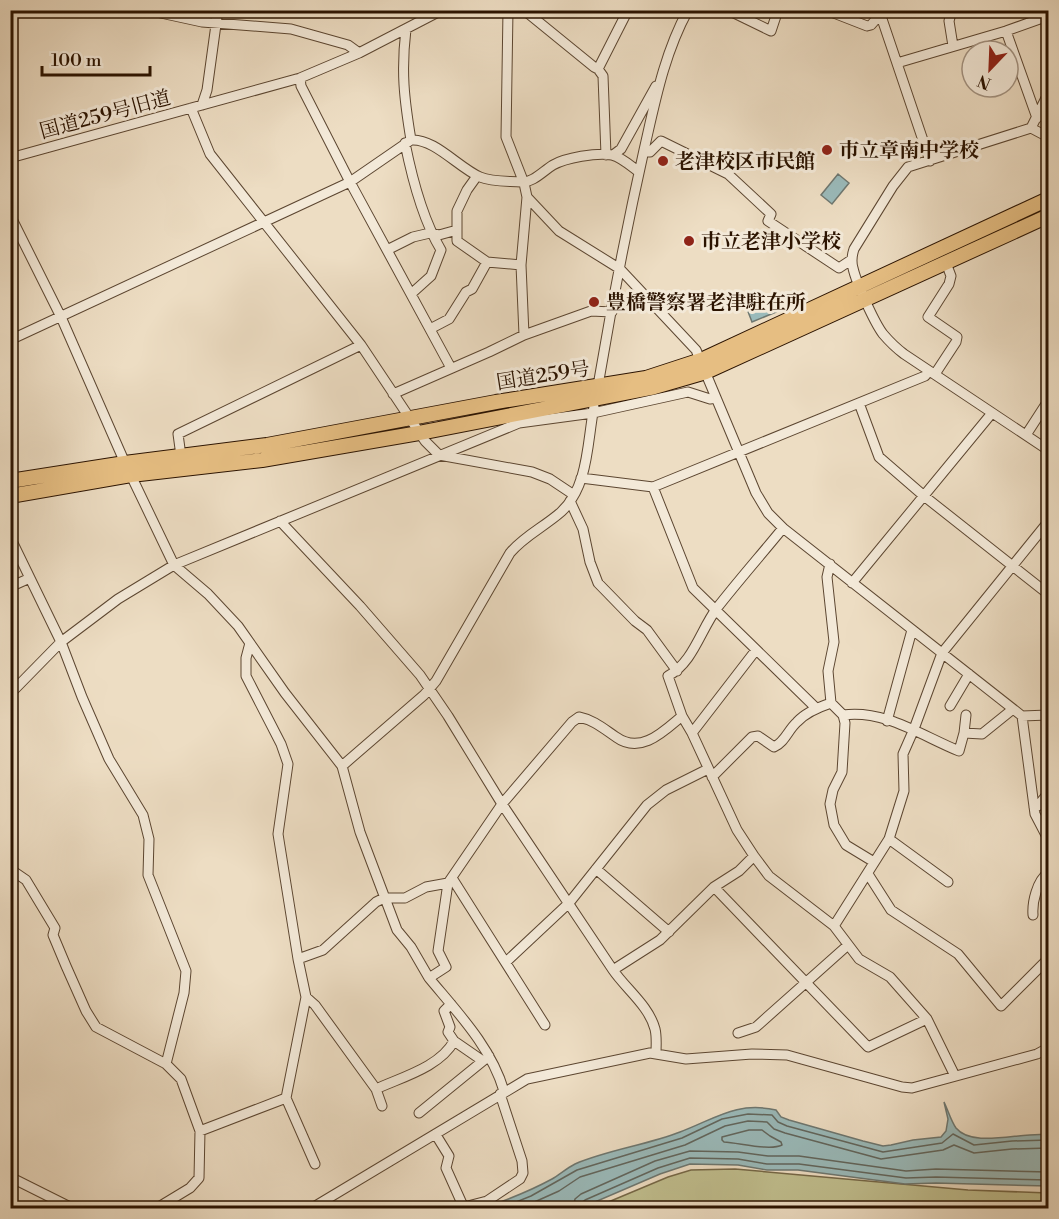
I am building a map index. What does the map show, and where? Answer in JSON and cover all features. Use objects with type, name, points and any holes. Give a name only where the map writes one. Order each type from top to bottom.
[{"type":"highway","name":"国道259号","points":[[10,496],[181,456],[267,445],[704,366],[860,287],[1048,199]]},
{"type":"highway","name":"国道259号","points":[[10,481],[262,459],[419,433],[651,388],[867,301],[1048,216]]},
{"type":"street","points":[[147,10],[202,22],[291,29],[348,45],[359,52]]},
{"type":"street","points":[[202,105],[207,90],[218,10]]},
{"type":"street","name":"国道259号旧道","points":[[10,158],[300,78],[359,52],[442,10]]},
{"type":"street","points":[[508,10],[506,137],[527,197],[521,265],[524,335]]},
{"type":"street","points":[[524,10],[598,69],[603,76],[609,155]]},
{"type":"street","points":[[598,69],[628,10]]},
{"type":"street","points":[[599,380],[639,172],[661,77],[677,31],[688,10]]},
{"type":"street","points":[[726,10],[771,31],[778,10]]},
{"type":"street","points":[[826,10],[867,26],[878,17],[882,19],[930,160]]},
{"type":"street","points":[[952,10],[949,21],[953,46]]},
{"type":"street","points":[[897,63],[1006,31],[1048,16]]},
{"type":"street","points":[[406,29],[402,64],[403,91],[412,177],[430,233],[441,250],[431,276],[411,294]]},
{"type":"street","points":[[1006,31],[1037,118]]},
{"type":"street","points":[[10,340],[350,183],[408,142],[416,139],[477,176],[489,180],[524,183],[554,165],[572,158],[609,155],[621,149],[661,77]]},
{"type":"street","points":[[300,78],[301,86],[350,183],[451,368]]},
{"type":"street","points":[[1048,94],[1031,128],[908,167],[893,186],[854,249],[851,260],[860,287],[881,332],[904,354],[1048,450]]},
{"type":"street","points":[[191,108],[210,154],[361,345],[419,433],[439,455],[532,472],[550,479],[572,498],[598,583],[635,621],[647,630],[677,671]]},
{"type":"street","points":[[1031,128],[1048,137]]},
{"type":"street","points":[[644,152],[650,152],[661,141],[728,174],[771,214],[768,220],[839,268],[851,260]]},
{"type":"street","points":[[609,155],[639,172]]},
{"type":"street","points":[[477,176],[457,211],[458,241],[487,262],[521,265]]},
{"type":"street","points":[[527,197],[559,231],[620,268],[687,339],[704,366],[756,493],[768,513],[783,528],[1022,716],[1048,715]]},
{"type":"street","points":[[10,215],[60,316],[128,469],[174,565],[208,594],[238,626],[342,766],[360,832],[397,930],[411,947],[429,978],[476,1035],[486,1059]]},
{"type":"street","points":[[387,250],[413,237],[430,233],[439,236],[457,230]]},
{"type":"street","points":[[430,329],[449,318],[466,292],[472,289],[487,262]]},
{"type":"street","points":[[581,478],[653,487],[932,373],[957,338],[928,316],[949,284],[951,276],[946,262]]},
{"type":"street","points":[[393,394],[524,335],[591,311],[612,312]]},
{"type":"street","points":[[181,456],[178,434],[361,345]]},
{"type":"street","points":[[10,694],[61,642],[118,599],[174,565],[519,423],[688,392],[710,399],[716,398]]},
{"type":"street","points":[[1026,435],[1048,401]]},
{"type":"street","points":[[859,403],[879,457],[924,496],[1048,594]]},
{"type":"street","points":[[342,766],[430,688],[446,666],[510,553],[523,539],[561,512],[572,498],[581,478],[593,410]]},
{"type":"street","points":[[852,583],[992,413]]},
{"type":"street","points":[[653,487],[693,588],[816,708]]},
{"type":"street","points":[[280,522],[360,606],[430,688],[502,804],[568,903],[613,970],[643,1006],[655,1030],[656,1054]]},
{"type":"street","points":[[834,926],[889,839],[904,791],[903,754],[942,653],[1048,522]]},
{"type":"street","points":[[783,528],[716,610],[677,671],[668,676],[682,716],[737,830],[754,856],[769,876],[834,926],[865,963],[890,977],[927,1019],[955,1077]]},
{"type":"street","points":[[10,537],[61,642],[109,759],[143,815],[149,839],[148,875],[186,971],[184,993],[166,1064]]},
{"type":"street","points":[[830,564],[827,577],[834,642],[828,671],[831,703],[843,716],[845,723],[842,772],[833,790],[830,804],[834,825],[846,845],[874,862]]},
{"type":"street","points":[[10,587],[30,578]]},
{"type":"street","points":[[888,721],[912,630]]},
{"type":"street","points":[[250,643],[246,658],[246,676],[281,744],[288,764],[278,834],[306,998],[286,1098],[315,1164]]},
{"type":"street","points":[[692,733],[756,650]]},
{"type":"street","points":[[950,706],[969,674]]},
{"type":"street","points":[[506,962],[568,903],[647,805],[666,790],[710,773],[752,737],[758,736],[774,747],[780,744],[796,722],[816,708],[831,703]]},
{"type":"street","points":[[964,733],[982,734],[1013,709]]},
{"type":"street","points":[[843,716],[858,713],[888,721],[914,729],[959,751],[966,715]]},
{"type":"street","points":[[429,978],[446,967],[438,951],[450,881],[502,804],[572,722],[579,717],[590,720],[619,740],[644,743],[654,739],[682,716]]},
{"type":"street","points":[[1022,716],[1035,814],[1048,839]]},
{"type":"street","points":[[1034,807],[1038,806],[1048,793]]},
{"type":"street","points":[[889,839],[948,882]]},
{"type":"street","points":[[613,970],[660,940],[714,887],[738,871],[754,856]]},
{"type":"street","points":[[10,869],[26,880],[55,928],[54,935],[66,966],[86,1011],[96,1027],[166,1064],[181,1079],[200,1131],[199,1178],[190,1188],[157,1209]]},
{"type":"street","points":[[597,869],[669,932]]},
{"type":"street","points":[[1033,915],[1032,903],[1044,876],[1048,873]]},
{"type":"street","points":[[868,874],[891,910],[958,954],[1000,1006],[1048,959]]},
{"type":"street","points":[[298,959],[322,950],[376,902],[384,898],[405,898],[426,887],[450,881]]},
{"type":"street","points":[[450,881],[506,962],[545,1025]]},
{"type":"street","points":[[714,887],[868,1047],[927,1019]]},
{"type":"street","points":[[738,1033],[756,1028],[848,945]]},
{"type":"street","points":[[306,998],[315,1005],[376,1089],[382,1106]]},
{"type":"street","points":[[436,1135],[449,1156],[446,1168],[462,1208],[488,1201],[520,1179],[523,1173],[522,1161],[502,1093],[499,1073],[486,1059],[454,1041],[448,1032],[450,1027],[444,1011],[450,1004]]},
{"type":"street","points":[[376,1089],[434,1062],[448,1051],[454,1041]]},
{"type":"street","points":[[312,1209],[527,1079],[650,1053],[686,1059],[752,1054],[786,1055],[912,1088],[1037,1054],[1048,1048]]},
{"type":"street","points":[[419,1113],[486,1059]]},
{"type":"street","points":[[200,1131],[286,1098]]},
{"type":"street","points":[[10,1178],[68,1206]]},
{"type":"street","points":[[37,1209],[68,1206]]},
{"type":"shaded area","points":[[735,1169],[968,1190],[1048,1193],[1048,1208],[594,1208],[668,1177],[691,1170]]},
{"type":"water","points":[[838,174],[849,183],[832,204],[821,195]]},
{"type":"water","points":[[771,299],[776,312],[752,322],[747,309]]},
{"type":"water","points":[[944,1102],[954,1125],[964,1134],[986,1138],[1048,1135],[1048,1186],[905,1184],[798,1170],[690,1164],[660,1174],[581,1208],[484,1208],[552,1179],[587,1159],[667,1137],[737,1110],[762,1108],[776,1110],[781,1117],[789,1120],[883,1146],[941,1137],[946,1131],[948,1119]]},
{"type":"place","name":"市立章南中学校","points":[[827,150]]},
{"type":"place","name":"老津校区市民館","points":[[663,161]]},
{"type":"place","name":"市立老津小学校","points":[[689,241]]},
{"type":"place","name":"豊橋警察署老津駐在所","points":[[594,302]]}]
